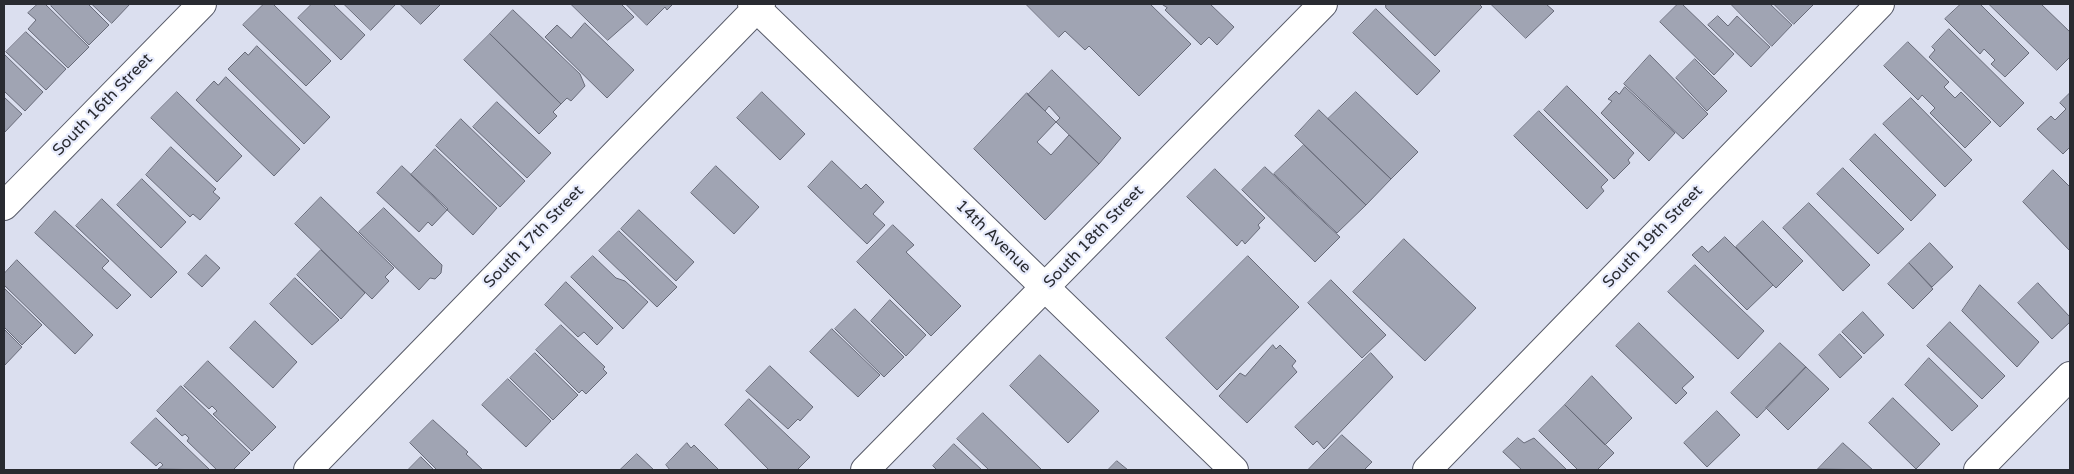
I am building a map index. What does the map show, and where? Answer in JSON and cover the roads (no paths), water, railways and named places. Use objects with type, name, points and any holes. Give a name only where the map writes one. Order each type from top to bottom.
[{"type":"street","name":"South 16th Street","points":[[4,206],[202,4]]},
{"type":"street","name":"South 18th Street","points":[[865,470],[1322,4]]},
{"type":"street","name":"South 19th Street","points":[[1427,470],[1880,4]]},
{"type":"street","name":"14th Avenue","points":[[757,5],[1234,470]]},
{"type":"street","name":"South 17th Street","points":[[308,470],[757,5]]},
{"type":"street","points":[[1978,470],[2070,376]]}]
